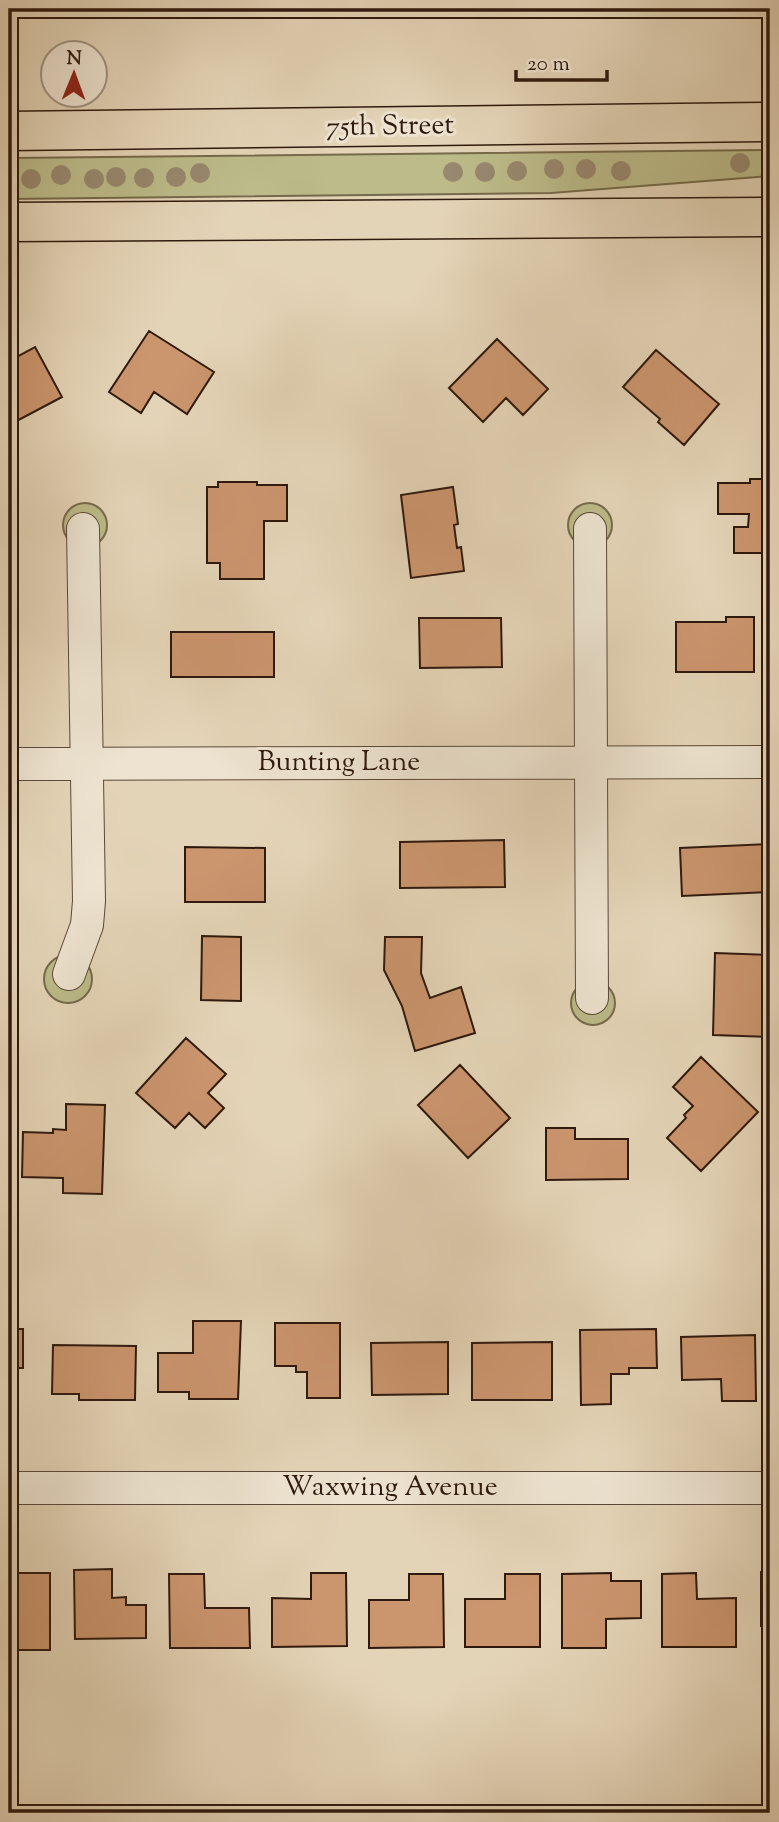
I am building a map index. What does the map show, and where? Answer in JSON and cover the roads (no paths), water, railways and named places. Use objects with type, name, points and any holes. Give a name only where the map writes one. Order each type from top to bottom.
[{"type":"main road","name":"75th Street","points":[[9,131],[770,122]]},
{"type":"main road","points":[[9,222],[770,217]]},
{"type":"street","points":[[69,974],[87,925],[89,901],[83,529]]},
{"type":"street","points":[[590,529],[592,998]]},
{"type":"street","name":"Bunting Lane","points":[[9,764],[770,762]]},
{"type":"street","name":"Waxwing Avenue","points":[[9,1488],[770,1488]]}]
